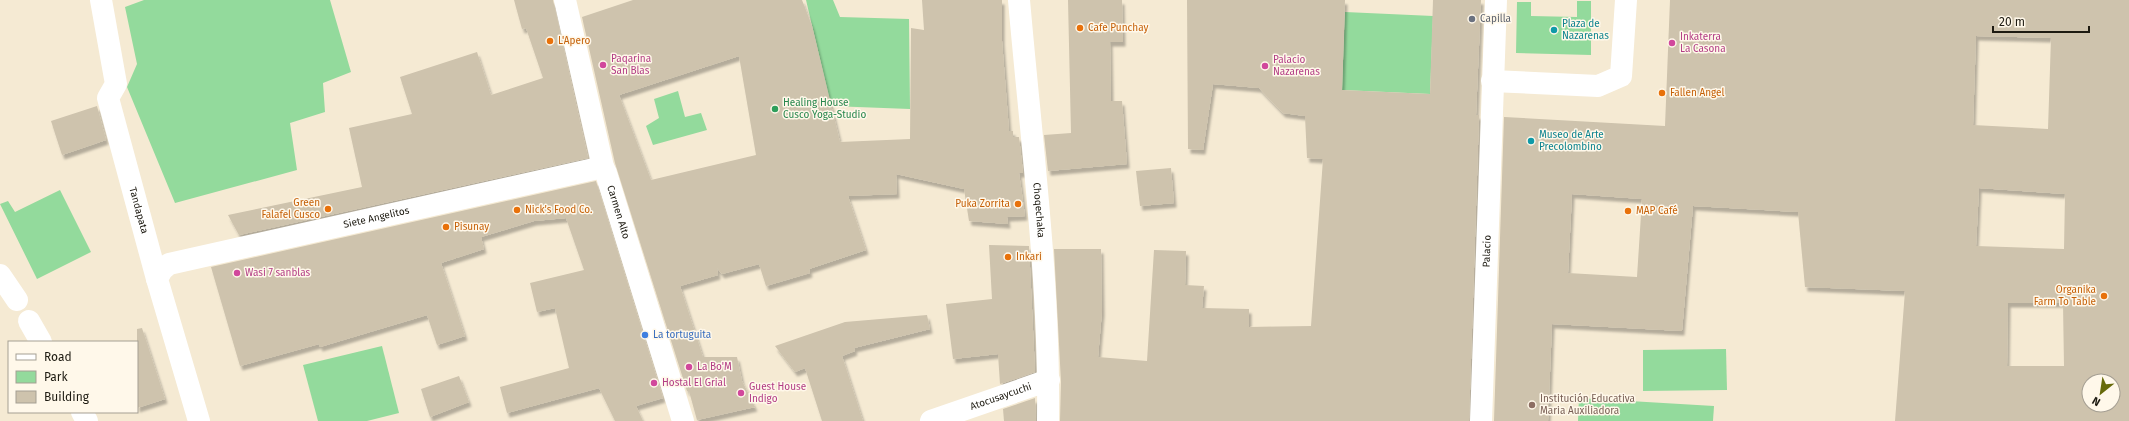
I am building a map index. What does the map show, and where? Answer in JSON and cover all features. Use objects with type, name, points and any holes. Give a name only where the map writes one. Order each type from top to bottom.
[{"type":"street","name":"Tandapata","points":[[100,0],[116,84],[108,98],[199,421]]},
{"type":"street","name":"Carmen Alto","points":[[565,0],[603,167],[683,421]]},
{"type":"street","name":"Choqechaka","points":[[1019,0],[1038,202],[1048,380],[1048,421]]},
{"type":"street","name":"Palacio","points":[[1481,421],[1496,0]]},
{"type":"street","points":[[1492,81],[1598,86],[1621,76],[1626,0]]},
{"type":"street","name":"Siete Angelitos","points":[[158,279],[162,270],[169,264],[603,167]]},
{"type":"street","points":[[0,275],[17,300]]},
{"type":"street","points":[[29,321],[39,341]]},
{"type":"street","name":"Atocusaycuchi","points":[[931,421],[1048,380]]},
{"type":"green space","points":[[144,0],[330,0],[351,72],[323,83],[325,112],[290,123],[297,170],[175,203],[127,87],[137,64],[125,7]]},
{"type":"green space","points":[[806,0],[833,0],[840,17],[909,19],[910,109],[831,106]]},
{"type":"green space","points":[[1577,1],[1591,1],[1591,55],[1516,53],[1517,2],[1531,2],[1531,16],[1577,17]]},
{"type":"green space","points":[[1345,12],[1433,16],[1430,94],[1342,90]]},
{"type":"green space","points":[[678,91],[685,117],[701,113],[707,130],[653,145],[646,126],[659,118],[654,99]]},
{"type":"green space","points":[[60,190],[91,252],[37,279],[0,204],[8,201],[15,212]]},
{"type":"green space","points":[[382,346],[399,413],[367,421],[318,421],[303,365]]},
{"type":"green space","points":[[1726,349],[1727,390],[1643,391],[1643,350]]},
{"type":"green space","points":[[1579,398],[1714,406],[1713,421],[1578,421]]},
{"type":"building","points":[[514,0],[553,0],[588,158],[239,235],[228,215],[362,187],[349,128],[412,114],[400,77],[477,52],[491,95],[543,78],[526,28],[522,29]]},
{"type":"building","points":[[633,0],[802,0],[812,26],[840,142],[910,139],[911,28],[924,30],[922,0],[1002,0],[1002,41],[1009,131],[1013,131],[1013,137],[1019,137],[1023,173],[1019,173],[1025,216],[1007,217],[1008,224],[969,221],[964,189],[896,174],[897,194],[848,196],[866,250],[809,269],[810,273],[766,286],[759,264],[722,274],[717,268],[718,275],[680,286],[703,357],[737,357],[742,381],[755,407],[697,420],[615,163],[582,17]],"holes":[[[739,56],[756,155],[651,180],[619,95]]]},
{"type":"building","points":[[1068,0],[1122,0],[1123,42],[1110,42],[1111,101],[1122,101],[1127,164],[1048,171],[1044,135],[1071,133]]},
{"type":"building","points":[[1187,0],[1345,0],[1342,90],[1430,94],[1433,0],[1481,0],[1476,115],[1479,115],[1469,421],[1060,421],[1061,382],[1054,249],[1101,249],[1102,311],[1098,357],[1147,361],[1154,250],[1186,251],[1185,285],[1204,286],[1202,308],[1249,309],[1249,327],[1311,326],[1323,159],[1307,158],[1305,116],[1283,113],[1259,88],[1213,84],[1203,150],[1188,149]]},
{"type":"building","points":[[1670,0],[2129,0],[2129,421],[1895,421],[1905,291],[1805,287],[1798,212],[1693,206],[1682,331],[1552,324],[1548,421],[1494,421],[1504,117],[1665,126]],"holes":[[[1976,36],[2051,38],[2048,129],[1973,125]],[[1979,188],[2065,194],[2064,249],[1976,246]],[[1572,194],[1642,199],[1637,277],[1568,273]],[[2008,303],[2063,303],[2064,366],[2007,366]]]},
{"type":"building","points":[[97,106],[106,140],[62,155],[51,121]]},
{"type":"building","points":[[1171,168],[1174,203],[1140,206],[1136,171]]},
{"type":"building","points":[[596,181],[663,398],[636,406],[643,421],[615,421],[599,388],[507,413],[500,387],[569,368],[555,308],[537,312],[530,283],[584,270],[566,218],[534,221],[481,237],[484,249],[441,263],[465,336],[437,345],[427,315],[320,347],[319,344],[240,366],[211,267]]},
{"type":"building","points":[[989,245],[1029,246],[1035,372],[1000,384],[998,354],[953,359],[946,304],[992,299]]},
{"type":"building","points":[[927,315],[930,329],[854,348],[855,351],[842,356],[863,421],[822,421],[805,368],[795,372],[775,346],[845,322]]},
{"type":"building","points":[[142,328],[165,399],[138,408],[138,341],[137,329]]},
{"type":"building","points":[[459,376],[469,402],[430,417],[421,389]]},
{"type":"building","points":[[1035,398],[1036,421],[1004,421],[1003,409]]},
{"type":"place","name":"Capilla","points":[[1472,19]]},
{"type":"place","name":"Cafe Punchay","points":[[1080,28]]},
{"type":"place","name":"Plaza de Nazarenas","points":[[1554,30]]},
{"type":"place","name":"L'Apero","points":[[550,41]]},
{"type":"place","name":"Inkaterra La Casona","points":[[1672,43]]},
{"type":"place","name":"Paqarina San Blas","points":[[603,65]]},
{"type":"place","name":"Palacio Nazarenas","points":[[1265,66]]},
{"type":"place","name":"Fallen Angel","points":[[1662,93]]},
{"type":"place","name":"Healing House Cusco Yoga-Studio","points":[[775,109]]},
{"type":"place","name":"Museo de Arte Precolombino","points":[[1531,141]]},
{"type":"place","name":"Puka Zorrita","points":[[1018,204]]},
{"type":"place","name":"Green Falafel Cusco","points":[[328,209]]},
{"type":"place","name":"Nick’s Food Co.","points":[[517,210]]},
{"type":"place","name":"MAP Café","points":[[1628,211]]},
{"type":"place","name":"Pisunay","points":[[446,227]]},
{"type":"place","name":"Inkari","points":[[1008,257]]},
{"type":"place","name":"Wasi 7 sanblas","points":[[237,273]]},
{"type":"place","name":"Organika Farm To Table","points":[[2104,296]]},
{"type":"place","name":"La tortuguita","points":[[645,335]]},
{"type":"place","name":"La Bo'M","points":[[689,367]]},
{"type":"place","name":"Hostal El Grial","points":[[654,383]]},
{"type":"place","name":"Guest House Indigo","points":[[741,393]]},
{"type":"place","name":"Institución Educativa Maria Auxiliadora","points":[[1532,405]]}]
